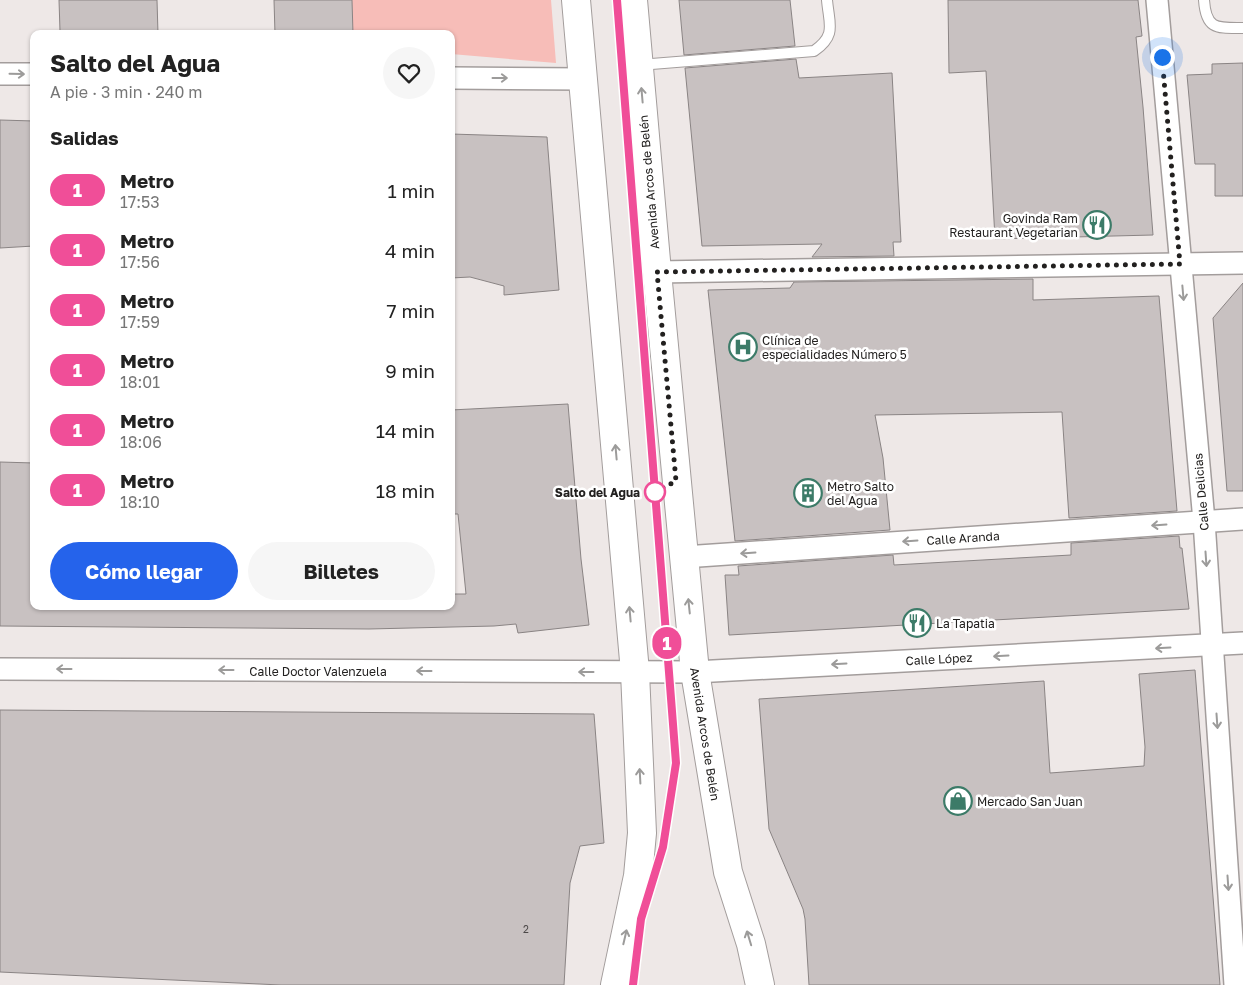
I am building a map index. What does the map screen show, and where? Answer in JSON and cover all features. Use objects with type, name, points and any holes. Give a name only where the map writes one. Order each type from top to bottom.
[{"type":"main road","points":[[576,0],[635,672],[642,833],[638,876],[616,985]]},
{"type":"main road","name":"Avenida Arcos de Belén","points":[[633,0],[695,672],[728,872],[751,944],[760,985]]},
{"type":"street","name":"Calle Delicias","points":[[1157,0],[1204,522],[1235,985]]},
{"type":"street","points":[[0,74],[30,74]]},
{"type":"street","points":[[455,78],[582,79]]},
{"type":"street","points":[[657,272],[1243,263]]},
{"type":"street","name":"Calle Aranda","points":[[684,557],[1243,519]]},
{"type":"street","name":"Calle López","points":[[635,672],[695,672],[1243,643]]},
{"type":"street","name":"Calle Doctor Valenzuela","points":[[0,669],[635,672]]},
{"type":"lane","points":[[639,65],[814,51],[825,44],[830,34],[828,0]]},
{"type":"lane","points":[[1204,0],[1205,14],[1210,23],[1217,27],[1243,28]]},
{"type":"shaded area","points":[[348,0],[551,0],[556,63],[455,54],[455,30],[349,30]]},
{"type":"building","points":[[59,0],[157,0],[158,30],[60,30]]},
{"type":"building","points":[[274,0],[352,0],[353,30],[275,30]]},
{"type":"building","points":[[679,0],[790,0],[795,46],[684,55]]},
{"type":"building","points":[[948,0],[1138,0],[1142,36],[1136,37],[1153,235],[995,239],[986,71],[949,73]]},
{"type":"building","points":[[796,59],[799,78],[892,73],[901,242],[893,242],[894,256],[812,257],[822,244],[702,246],[685,68]]},
{"type":"building","points":[[1243,63],[1243,196],[1215,196],[1215,164],[1195,164],[1187,75],[1212,74],[1212,64]]},
{"type":"building","points":[[0,120],[30,121],[30,246],[0,248]]},
{"type":"building","points":[[455,134],[547,137],[559,290],[504,295],[504,286],[470,277],[455,278]]},
{"type":"building","points":[[1033,279],[1033,300],[1159,296],[1177,511],[1069,518],[1062,412],[875,415],[883,458],[890,530],[735,541],[708,290],[790,288],[794,282]]},
{"type":"building","points":[[1243,283],[1243,491],[1227,491],[1213,318]]},
{"type":"building","points":[[568,404],[581,559],[589,625],[518,633],[516,624],[369,629],[0,626],[0,462],[30,463],[30,610],[455,610],[455,594],[466,594],[458,514],[455,514],[455,410]]},
{"type":"building","points":[[1179,536],[1189,609],[729,635],[725,575],[739,575],[738,566],[893,555],[894,565],[1071,555],[1071,543]]},
{"type":"building","points":[[1195,670],[1220,985],[809,985],[803,909],[769,829],[759,699],[1044,681],[1050,773],[1144,766],[1145,747],[1139,674]]},
{"type":"building","points":[[0,710],[594,714],[604,843],[580,846],[570,883],[564,985],[281,985],[0,972]]},
{"type":"metro line","name":"1","points":[[617,0],[676,763],[663,847],[641,919],[633,985]]},
{"type":"place","name":"Govinda Ram Restaurant Vegetarian","points":[[1097,225]]},
{"type":"place","name":"Clínica de especialidades Número 5","points":[[743,347]]},
{"type":"place","name":"Salto del Agua","points":[[655,492]]},
{"type":"place","name":"Metro Salto del Agua","points":[[808,493]]},
{"type":"place","name":"La Tapatia","points":[[917,623]]},
{"type":"place","name":"Mercado San Juan","points":[[958,801]]},
{"type":"route","points":[[655,492],[676,481],[657,272],[1180,264],[1162,57]]}]
